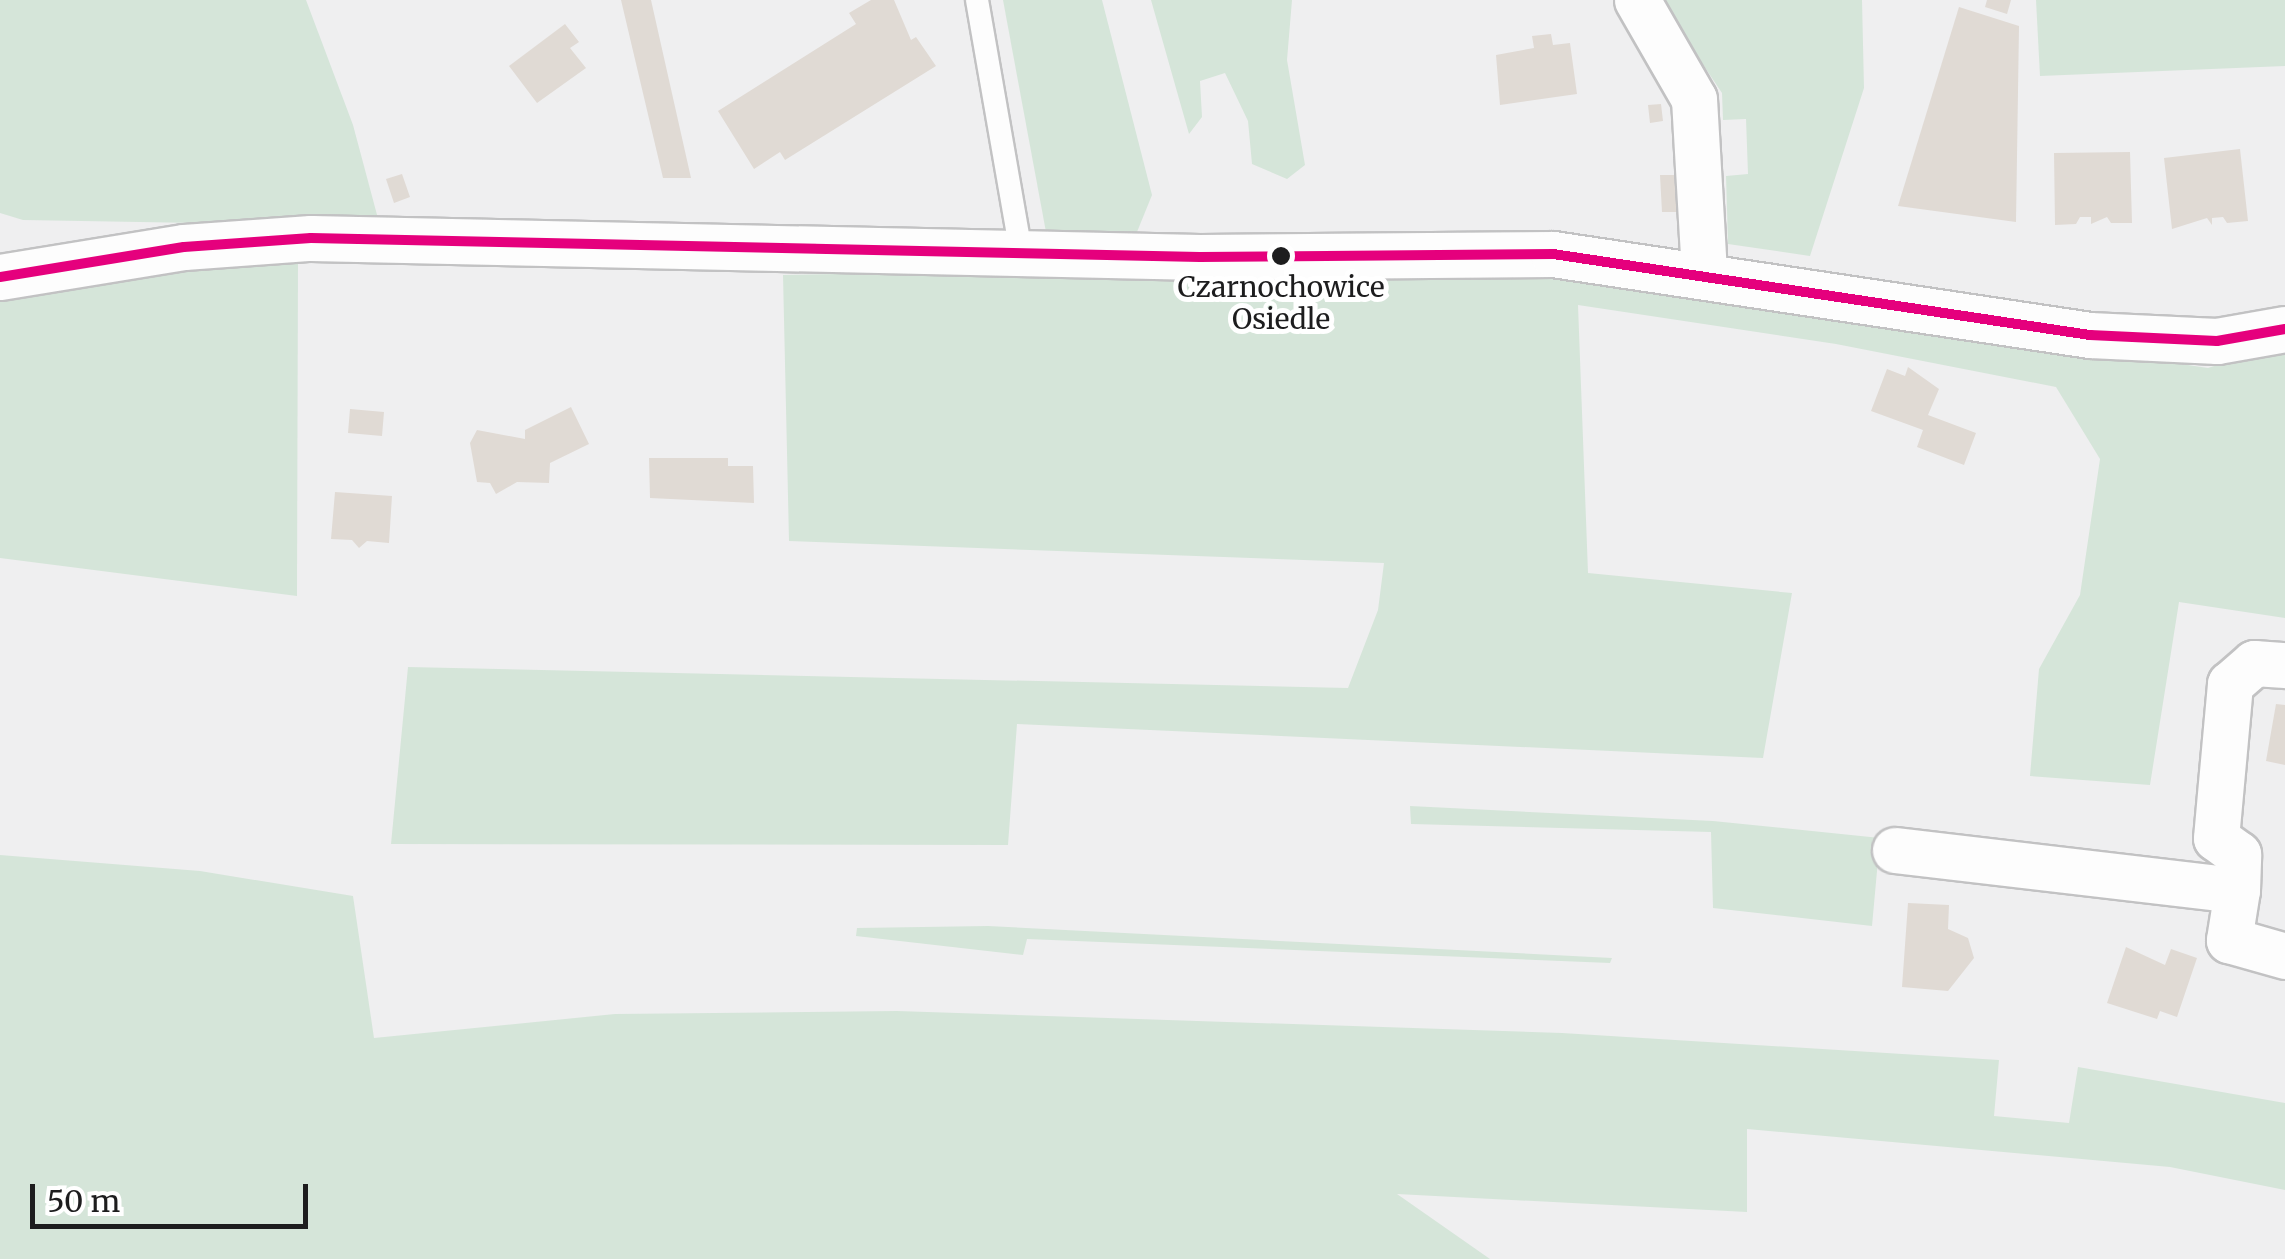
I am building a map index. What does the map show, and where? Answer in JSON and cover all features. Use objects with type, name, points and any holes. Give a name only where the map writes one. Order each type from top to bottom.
[{"type":"street","points":[[1637,0],[1694,99],[1704,272]]},
{"type":"street","points":[[0,277],[184,246],[433,238],[1021,252],[1553,254],[1704,272],[2090,335],[2217,340],[2285,329]]},
{"type":"street","points":[[2285,666],[2254,663],[2230,684],[2216,838],[2238,854],[2229,940],[2285,956]]},
{"type":"street","points":[[1894,850],[2236,890]]},
{"type":"lane","points":[[977,0],[1021,252]]},
{"type":"green space","points":[[0,0],[306,0],[353,125],[380,226],[23,220],[0,213]]},
{"type":"green space","points":[[1003,0],[1102,0],[1152,195],[1137,232],[1046,232]]},
{"type":"green space","points":[[1151,0],[1292,0],[1287,60],[1305,165],[1287,179],[1252,164],[1248,121],[1225,73],[1200,81],[1202,117],[1189,134]]},
{"type":"green space","points":[[1660,0],[1862,0],[1864,88],[1810,256],[1728,244],[1726,176],[1748,174],[1746,119],[1723,120],[1722,93]]},
{"type":"green space","points":[[2036,0],[2285,0],[2285,66],[2040,76]]},
{"type":"green space","points":[[298,261],[297,596],[0,558],[0,301],[134,276]]},
{"type":"green space","points":[[1142,268],[1576,274],[2208,368],[2285,343],[2285,618],[2179,602],[2150,785],[2030,776],[2039,669],[2080,595],[2100,459],[2056,387],[1836,344],[1578,305],[1588,573],[1792,593],[1763,758],[1017,724],[1008,845],[391,844],[408,667],[1348,688],[1378,610],[1384,563],[789,541],[783,275]]},
{"type":"green space","points":[[1410,806],[1713,821],[1880,838],[1872,926],[1713,908],[1711,832],[1411,824]]},
{"type":"green space","points":[[0,855],[200,871],[353,896],[374,1038],[615,1014],[897,1011],[1562,1033],[1999,1060],[1994,1116],[2069,1123],[2078,1067],[2285,1103],[2285,1190],[2170,1167],[1747,1129],[1747,1212],[1397,1194],[1490,1259],[0,1259]]},
{"type":"green space","points":[[988,926],[1612,958],[1610,963],[1027,939],[1023,955],[856,936],[857,928]]},
{"type":"building","points":[[621,0],[651,0],[691,178],[663,178]]},
{"type":"building","points":[[871,0],[894,0],[911,40],[916,37],[936,66],[785,160],[780,152],[754,169],[718,111],[856,24],[849,13]]},
{"type":"building","points":[[1987,0],[2011,0],[2007,14],[1985,7]]},
{"type":"building","points":[[1959,7],[2019,26],[2016,222],[1898,206]]},
{"type":"building","points":[[565,24],[579,42],[570,48],[586,68],[537,103],[509,66]]},
{"type":"building","points":[[1551,34],[1553,45],[1570,43],[1577,94],[1500,105],[1496,55],[1534,48],[1532,36]]},
{"type":"building","points":[[1661,104],[1663,121],[1650,123],[1648,105]]},
{"type":"building","points":[[2240,149],[2248,221],[2227,223],[2223,217],[2212,218],[2212,225],[2207,218],[2172,229],[2164,158]]},
{"type":"building","points":[[2130,152],[2132,223],[2111,223],[2107,217],[2091,224],[2091,217],[2080,217],[2076,224],[2055,225],[2054,153]]},
{"type":"building","points":[[402,174],[410,197],[394,203],[386,179]]},
{"type":"building","points":[[1660,175],[1676,175],[1678,212],[1662,212]]},
{"type":"building","points":[[1908,367],[1939,389],[1928,415],[1976,433],[1964,465],[1917,447],[1923,430],[1871,411],[1887,369],[1905,376]]},
{"type":"building","points":[[571,407],[589,444],[550,463],[549,483],[517,482],[496,494],[490,483],[477,482],[470,443],[477,430],[525,439],[525,430]]},
{"type":"building","points":[[350,409],[384,412],[382,436],[348,433]]},
{"type":"building","points":[[649,458],[728,458],[728,466],[753,466],[754,503],[650,498]]},
{"type":"building","points":[[335,492],[392,496],[389,543],[367,541],[359,548],[352,540],[331,539]]},
{"type":"building","points":[[2276,704],[2285,705],[2285,765],[2266,761]]},
{"type":"building","points":[[1908,903],[1949,905],[1948,929],[1968,938],[1974,958],[1948,991],[1902,987]]},
{"type":"building","points":[[2126,947],[2165,965],[2171,949],[2197,958],[2177,1017],[2160,1011],[2157,1019],[2107,1003]]},
{"type":"transit line","points":[[0,277],[184,247],[311,238],[1200,257],[1553,254],[2090,335],[2217,341],[2285,329]]},
{"type":"place","name":"Czarnochowice Osiedle","points":[[1281,256]]}]
